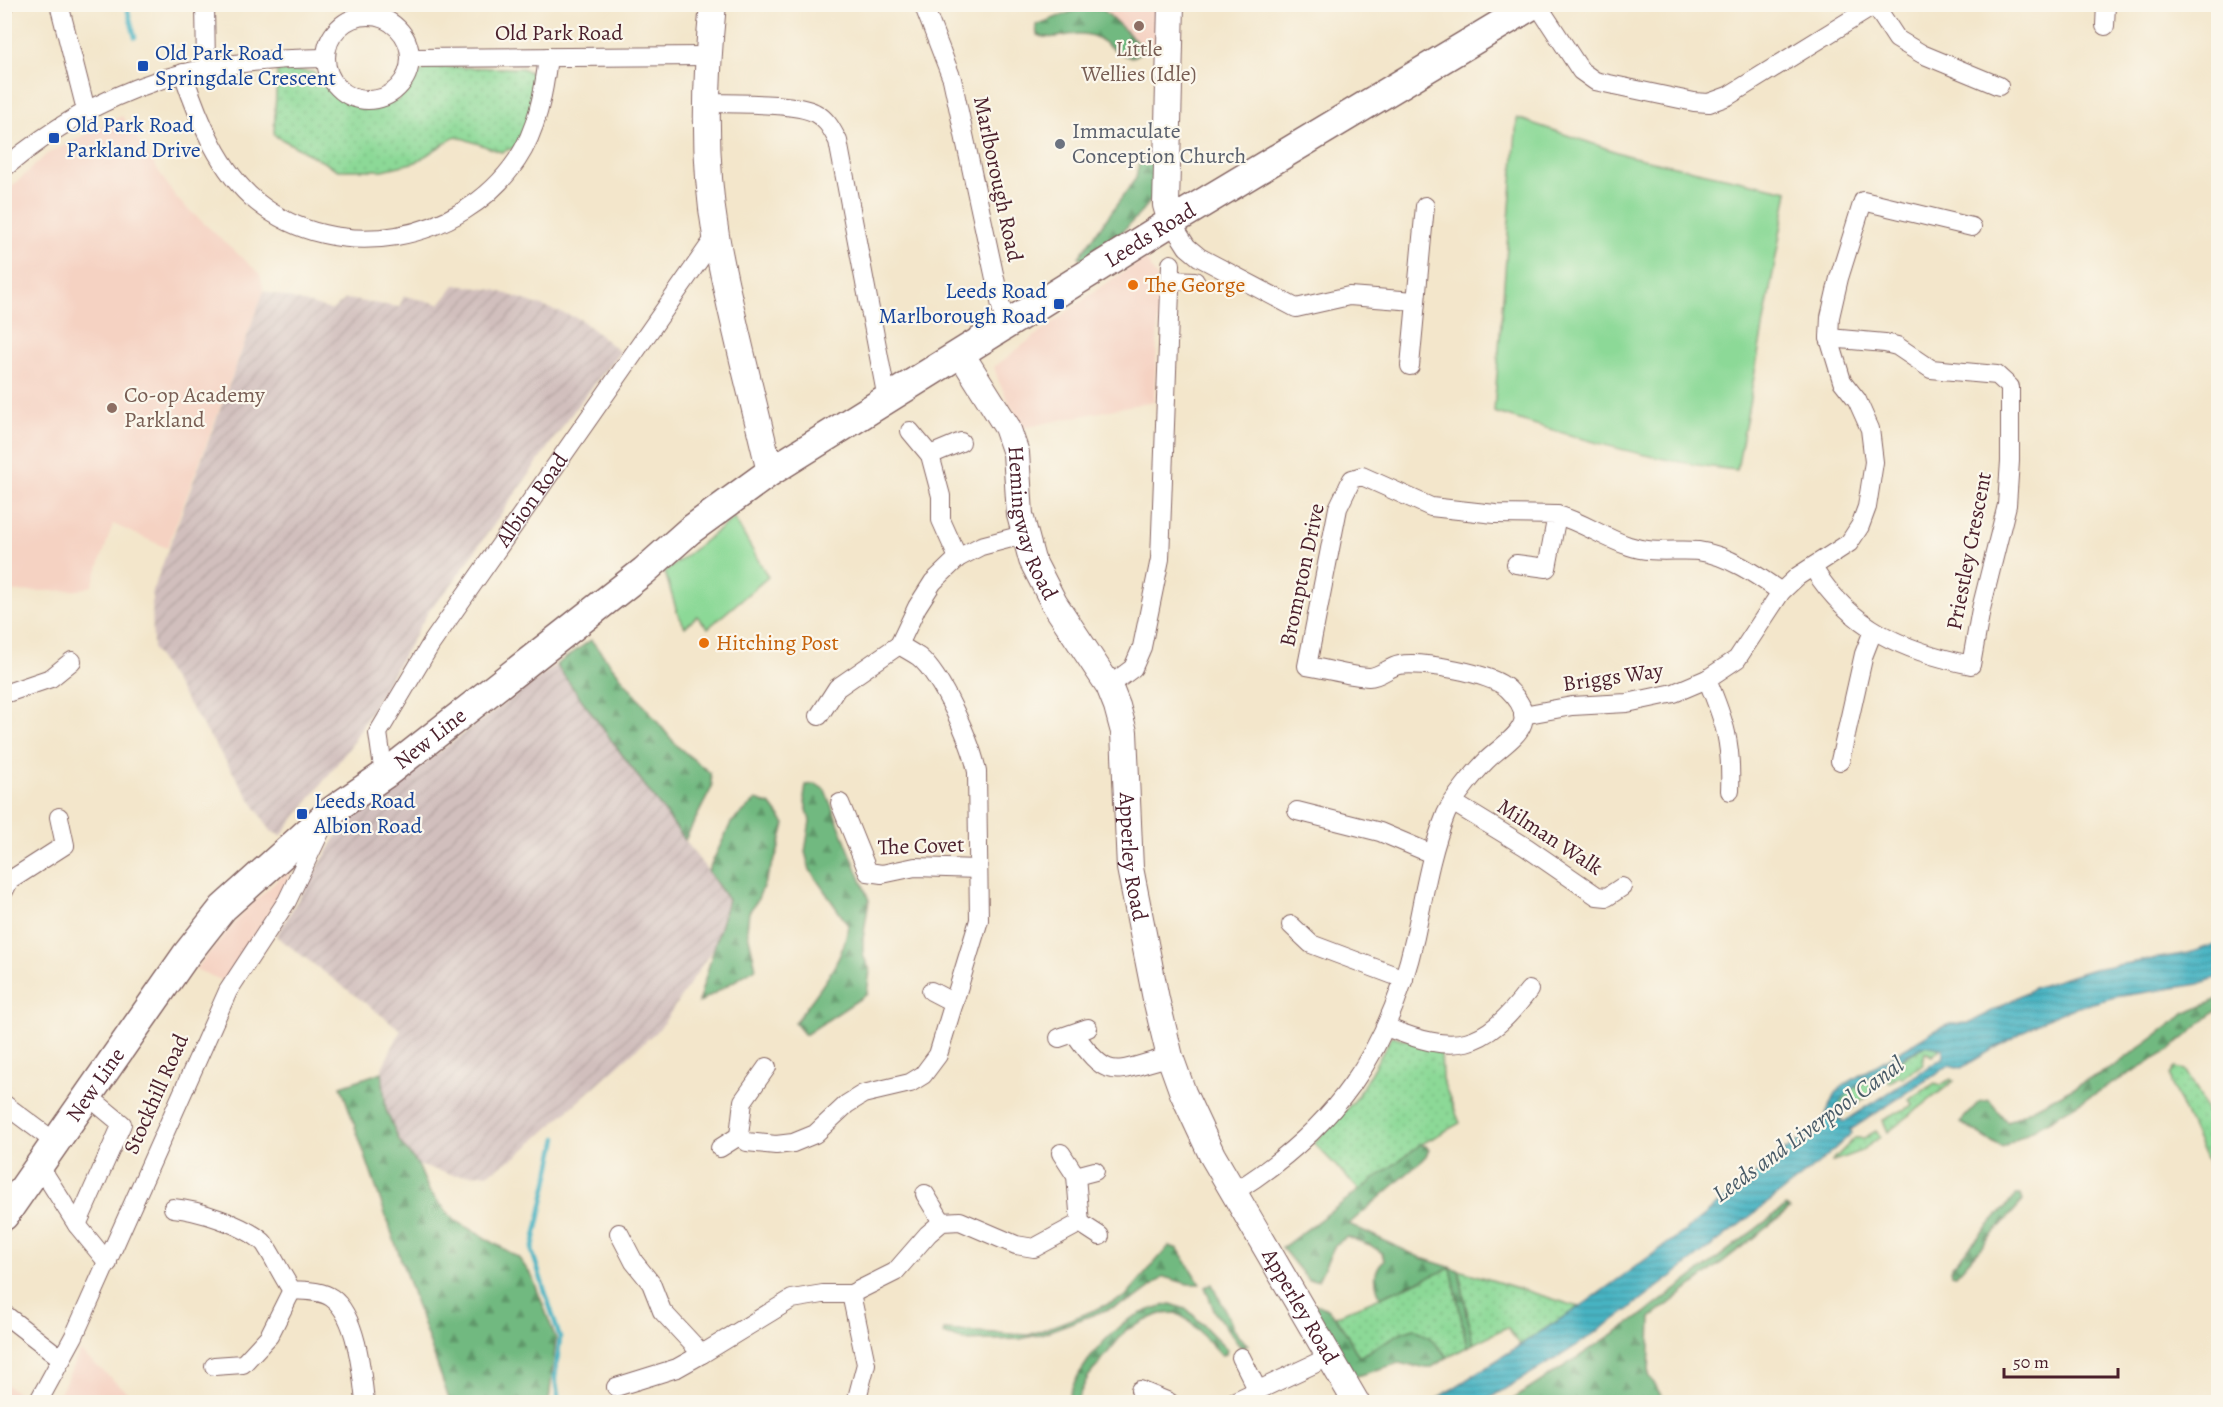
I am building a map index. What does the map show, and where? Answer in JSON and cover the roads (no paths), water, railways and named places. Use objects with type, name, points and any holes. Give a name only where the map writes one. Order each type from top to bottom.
[{"type":"main road","name":"Leeds Road","points":[[770,472],[1171,222],[1535,4]]},
{"type":"main road","name":"New Line","points":[[4,1216],[186,955],[223,908],[330,812],[384,775],[644,571],[689,531],[770,472]]},
{"type":"street","points":[[59,4],[86,110]]},
{"type":"street","points":[[205,4],[206,67]]},
{"type":"street","points":[[712,4],[707,56],[705,133],[716,236],[770,472]]},
{"type":"street","name":"Marlborough Road","points":[[922,4],[952,79],[1005,325]]},
{"type":"street","points":[[1171,4],[1166,206],[1171,222],[1187,247],[1198,257],[1296,308],[1349,296],[1415,301]]},
{"type":"street","points":[[1535,4],[1581,71],[1596,81],[1709,103],[1728,96],[1875,5],[1897,39],[1922,54],[1999,86]]},
{"type":"street","points":[[2105,26],[2106,4]]},
{"type":"street","points":[[372,15],[396,26],[404,35],[410,58],[408,72],[401,85],[389,95],[375,100],[360,100],[346,95],[335,86],[328,73],[325,58],[327,44],[344,22],[358,16],[372,15]]},
{"type":"street","name":"Old Park Road","points":[[410,58],[707,56]]},
{"type":"street","points":[[183,74],[197,115],[213,147],[256,201],[285,219],[317,232],[356,239],[423,232],[454,218],[486,196],[517,160],[532,128],[544,91],[548,57]]},
{"type":"street","points":[[4,168],[32,145],[86,110],[141,85],[206,67],[292,58],[325,58]]},
{"type":"street","points":[[706,103],[796,108],[814,112],[828,123],[838,141],[887,399]]},
{"type":"street","name":"Briggs Way","points":[[1523,715],[1572,706],[1627,703],[1674,693],[1707,679],[1737,658],[1781,592],[1798,576],[1849,543],[1860,526],[1867,507],[1874,462],[1870,429],[1857,400],[1840,376],[1830,338],[1830,317],[1839,278],[1863,201],[1972,227]]},
{"type":"street","points":[[1410,366],[1425,206]]},
{"type":"street","name":"Albion Road","points":[[384,775],[378,733],[430,644],[716,236]]},
{"type":"street","points":[[1109,686],[1133,668],[1142,647],[1160,559],[1171,272],[1195,281]]},
{"type":"street","name":"Priestley Crescent","points":[[1830,338],[1885,343],[1896,346],[1930,369],[1997,375],[2010,387],[2010,461],[2007,505],[1971,666],[1911,650],[1873,631]]},
{"type":"street","name":"Hemingway Road","points":[[961,354],[1007,427],[1016,453],[1023,535],[1054,603],[1109,686]]},
{"type":"street","points":[[910,431],[930,455],[941,496],[941,520],[958,558]]},
{"type":"street","points":[[930,455],[961,442]]},
{"type":"street","name":"Brompton Drive","points":[[1523,715],[1508,689],[1493,680],[1442,668],[1399,665],[1372,677],[1307,666],[1338,508],[1352,479],[1362,476],[1431,507],[1495,514],[1557,516]]},
{"type":"street","points":[[1516,564],[1547,568],[1557,516],[1580,522],[1628,546],[1650,551],[1700,551],[1757,575],[1781,592]]},
{"type":"street","points":[[819,716],[837,687],[899,645],[917,607],[933,582],[958,558],[981,546],[1023,535]]},
{"type":"street","points":[[1813,568],[1827,591],[1873,631],[1864,654],[1840,761]]},
{"type":"street","points":[[739,1136],[747,1142],[759,1144],[793,1143],[815,1134],[847,1104],[863,1094],[910,1083],[922,1075],[938,1055],[979,920],[977,772],[974,753],[942,688],[921,658],[899,645]]},
{"type":"street","points":[[4,694],[51,678],[72,662]]},
{"type":"street","points":[[1707,679],[1726,724],[1731,757],[1730,791]]},
{"type":"street","name":"Apperley Road","points":[[1109,686],[1124,732],[1130,868],[1170,1058],[1198,1127],[1356,1402]]},
{"type":"street","points":[[1234,1192],[1276,1164],[1316,1130],[1346,1097],[1386,1027],[1404,979],[1432,854],[1447,811],[1487,760],[1515,739],[1522,727],[1523,715]]},
{"type":"street","name":"The Covet","points":[[840,803],[859,855],[868,872],[882,874],[915,867],[978,869]]},
{"type":"street","name":"Milman Walk","points":[[1454,803],[1526,847],[1597,896],[1607,897],[1622,887]]},
{"type":"street","points":[[1297,811],[1380,832],[1432,854]]},
{"type":"street","name":"Stockhill Road","points":[[38,1402],[62,1359],[108,1263],[228,991],[287,901],[330,812]]},
{"type":"street","points":[[4,891],[9,881],[65,845],[59,817]]},
{"type":"street","points":[[1291,925],[1311,944],[1404,979]]},
{"type":"street","points":[[1386,1027],[1420,1041],[1444,1046],[1474,1039],[1497,1028],[1528,990]]},
{"type":"street","points":[[931,991],[954,1003]]},
{"type":"street","points":[[1074,1033],[1093,1059],[1113,1071],[1170,1058]]},
{"type":"street","points":[[739,1136],[743,1101],[767,1067]]},
{"type":"street","points":[[77,1225],[122,1124],[87,1095]]},
{"type":"street","points":[[4,1104],[55,1142]]},
{"type":"street","points":[[720,1148],[739,1136]]},
{"type":"street","points":[[1061,1154],[1076,1176],[1080,1223]]},
{"type":"street","points":[[39,1165],[77,1225],[108,1263]]},
{"type":"street","points":[[1076,1176],[1095,1171]]},
{"type":"street","points":[[925,1194],[942,1222]]},
{"type":"street","points":[[173,1208],[192,1210],[237,1228],[264,1243],[278,1272],[292,1290],[311,1291],[332,1298],[342,1309],[352,1328],[365,1402]]},
{"type":"street","points":[[616,1387],[677,1368],[792,1299],[823,1294],[851,1294],[896,1272],[928,1234],[942,1222],[960,1221],[1016,1245],[1034,1248],[1080,1223]]},
{"type":"street","points":[[1080,1223],[1100,1236]]},
{"type":"street","points":[[620,1233],[634,1262],[651,1283],[662,1311],[702,1354]]},
{"type":"street","points":[[214,1366],[243,1364],[269,1336],[292,1290]]},
{"type":"street","points":[[851,1294],[866,1364],[856,1402]]},
{"type":"street","points":[[4,1314],[62,1359]]},
{"type":"street","points":[[1241,1357],[1258,1391]]},
{"type":"street","points":[[1233,1402],[1329,1357]]},
{"type":"street","points":[[1140,1390],[1169,1402]]},
{"type":"water","points":[[2218,943],[2218,977],[2199,984],[2115,997],[2071,1009],[2043,1020],[1961,1068],[1949,1065],[1850,1130],[1852,1133],[1818,1164],[1617,1318],[1565,1353],[1483,1402],[1432,1402],[1581,1306],[1685,1231],[1783,1151],[1821,1126],[1835,1093],[1847,1083],[1933,1031],[1950,1024],[1970,1023],[2034,988],[2093,969],[2189,953]],"holes":[[[1926,1045],[1943,1049],[1944,1057],[1844,1122],[1841,1118],[1830,1121],[1846,1095],[1884,1067]]]},
{"type":"waterway","points":[[126,4],[135,37]]},
{"type":"waterway","points":[[557,1138],[532,1251],[560,1338],[555,1378],[559,1402]]},
{"type":"place","name":"Little Wellies (Idle)","points":[[1139,26]]},
{"type":"place","name":"Old Park Road Springdale Crescent","points":[[143,66]]},
{"type":"place","name":"Old Park Road Parkland Drive","points":[[54,138]]},
{"type":"place","name":"Immaculate Conception Church","points":[[1060,144]]},
{"type":"place","name":"The George","points":[[1133,285]]},
{"type":"place","name":"Leeds Road Marlborough Road","points":[[1059,304]]},
{"type":"place","name":"Co-op Academy Parkland","points":[[112,408]]},
{"type":"place","name":"Hitching Post","points":[[704,643]]},
{"type":"place","name":"Leeds Road Albion Road","points":[[302,814]]},
{"type":"water label","name":"Leeds and Liverpool Canal","points":[[1808,1129]]}]
